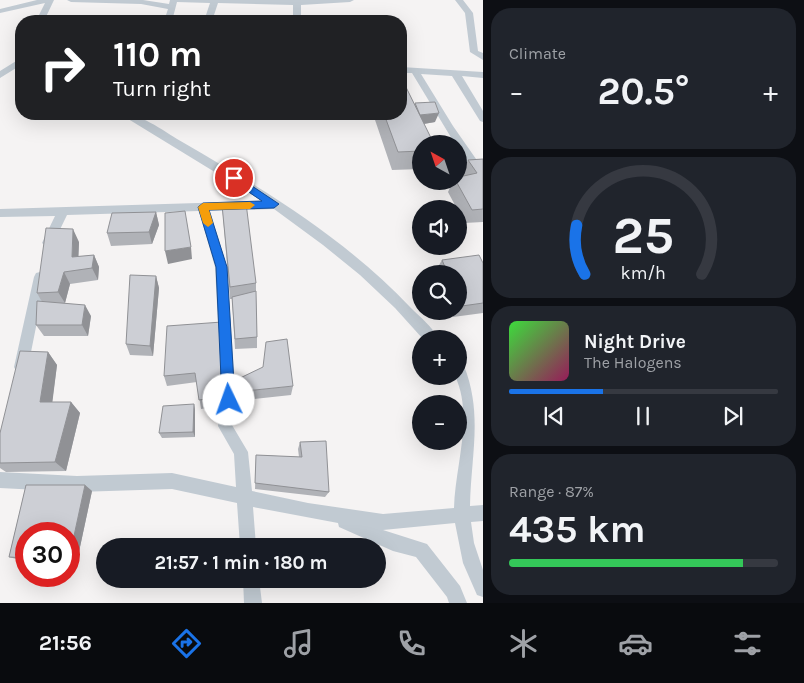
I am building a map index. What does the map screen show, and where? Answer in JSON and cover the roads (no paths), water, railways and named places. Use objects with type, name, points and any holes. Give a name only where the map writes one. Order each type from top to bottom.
[{"type":"street","points":[[0,11],[49,0]]},
{"type":"street","points":[[43,15],[49,0]]},
{"type":"street","points":[[71,0],[141,2],[350,0]]},
{"type":"street","points":[[458,0],[469,13],[474,52],[483,57]]},
{"type":"street","points":[[210,15],[215,1]]},
{"type":"street","points":[[170,15],[173,2]]},
{"type":"street","points":[[297,2],[297,15]]},
{"type":"street","points":[[0,75],[15,65]]},
{"type":"street","points":[[407,70],[483,75]]},
{"type":"street","points":[[415,71],[483,178]]},
{"type":"street","points":[[455,73],[483,119]]},
{"type":"street","points":[[136,120],[205,158],[324,239],[401,303],[424,330]]},
{"type":"street","points":[[0,213],[274,204]]},
{"type":"street","points":[[203,207],[222,267],[229,400],[225,426],[241,452],[247,538]]},
{"type":"street","points":[[17,382],[45,258],[63,211]]},
{"type":"street","points":[[464,385],[470,408],[462,516],[474,572],[483,589]]},
{"type":"street","points":[[0,480],[77,484],[172,481],[332,515],[383,522],[483,513]]},
{"type":"street","points":[[332,515],[393,544],[421,550],[454,592],[458,603]]},
{"type":"street","points":[[252,588],[253,603]]}]
